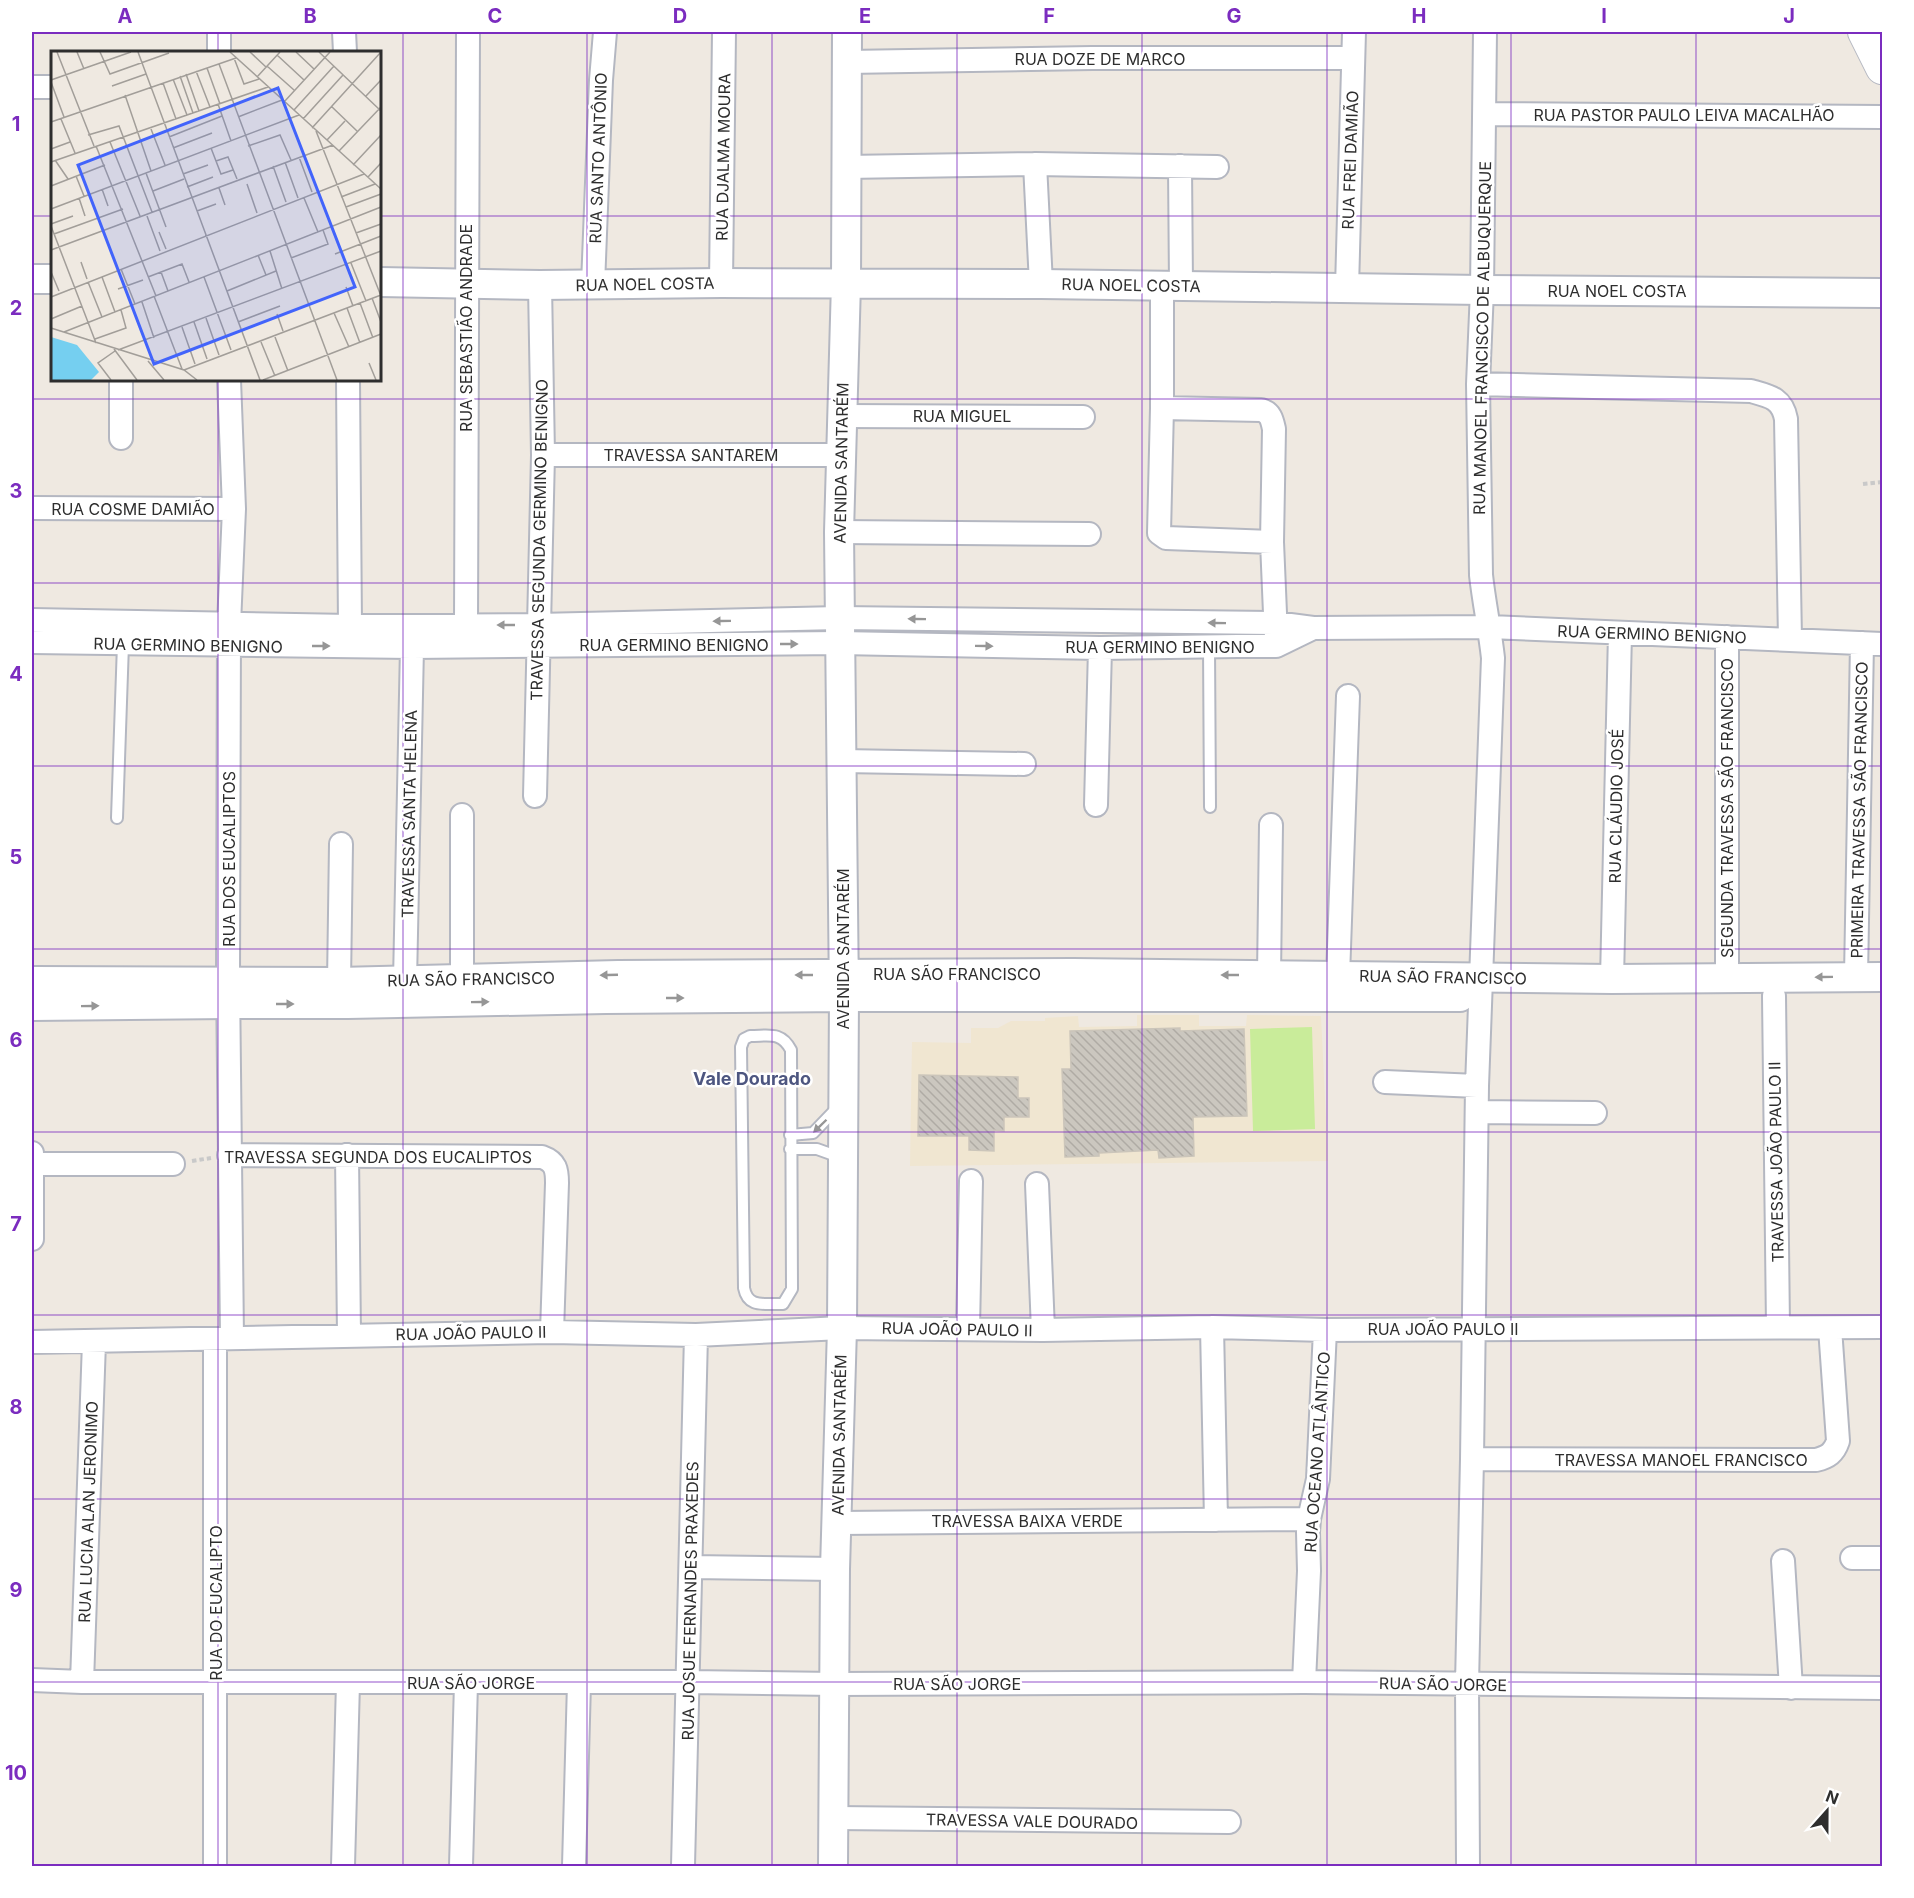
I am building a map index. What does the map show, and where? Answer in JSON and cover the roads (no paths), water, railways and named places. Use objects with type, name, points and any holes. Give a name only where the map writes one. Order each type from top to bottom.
[{"type":"main road","points":[[1864,32],[1882,68]]},
{"type":"street","points":[[219,32],[219,51]]},
{"type":"street","points":[[344,32],[345,51]]},
{"type":"street","name":"RUA SEBASTIÃO ANDRADE","points":[[466,625],[468,32]]},
{"type":"street","name":"RUA SANTO ANTÔNIO","points":[[593,285],[605,32]]},
{"type":"street","name":"RUA DJALMA MOURA","points":[[721,283],[724,32]]},
{"type":"street","name":"AVENIDA SANTARÉM","points":[[833,1866],[835,1569],[842,1328],[844,986],[839,532],[846,283],[847,32]]},
{"type":"street","name":"RUA FREI DAMIÃO","points":[[1347,288],[1354,32]]},
{"type":"street","name":"RUA MANOEL FRANCISCO DE ALBUQUERQUE","points":[[1468,1866],[1467,1684],[1473,1460],[1477,1086],[1492,658],[1490,627],[1484,604],[1481,575],[1478,384],[1482,290],[1485,32]]},
{"type":"street","name":"RUA DOZE DE MARCO","points":[[847,62],[1092,58],[1353,58]]},
{"type":"street","points":[[32,87],[51,87]]},
{"type":"street","name":"RUA PASTOR PAULO LEIVA MACALHÃO","points":[[1485,114],[1882,117]]},
{"type":"street","points":[[846,167],[1035,164],[1217,167]]},
{"type":"street","points":[[1035,164],[1041,284]]},
{"type":"street","points":[[1180,166],[1162,408],[1158,529],[1160,536],[1166,538],[1272,542]]},
{"type":"street","points":[[32,279],[51,279]]},
{"type":"street","name":"RUA NOEL COSTA","points":[[381,282],[540,285],[1041,284],[1882,293]]},
{"type":"street","name":"TRAVESSA SEGUNDA GERMINO BENIGNO","points":[[535,796],[543,455],[540,285]]},
{"type":"street","points":[[121,381],[121,438]]},
{"type":"street","name":"RUA DOS EUCALIPTOS","points":[[224,1338],[229,1155],[230,635],[234,509],[229,381]]},
{"type":"street","points":[[348,381],[350,626]]},
{"type":"street","points":[[1478,384],[1750,391],[1779,402],[1784,409],[1786,419],[1790,639]]},
{"type":"street","points":[[1162,408],[1261,410],[1272,418],[1274,429],[1272,542],[1276,646]]},
{"type":"street","name":"RUA MIGUEL","points":[[842,416],[1083,417]]},
{"type":"street","name":"TRAVESSA SANTAREM","points":[[543,455],[840,454]]},
{"type":"street","name":"RUA COSME DAMIÃO","points":[[32,508],[234,509]]},
{"type":"street","points":[[839,532],[1089,534]]},
{"type":"street","name":"RUA GERMINO BENIGNO","points":[[32,620],[412,647],[538,635],[1275,623],[1313,628],[1490,627],[1872,644]]},
{"type":"street","name":"RUA GERMINO BENIGNO","points":[[32,642],[123,644],[350,626],[466,625],[538,635]]},
{"type":"street","name":"RUA GERMINO BENIGNO","points":[[840,631],[1100,648],[1276,646],[1313,628]]},
{"type":"street","name":"RUA CLÁUDIO JOSÉ","points":[[1612,979],[1620,633]]},
{"type":"street","name":"SEGUNDA TRAVESSA SÃO FRANCISCO","points":[[1727,638],[1727,978]]},
{"type":"street","name":"PRIMEIRA TRAVESSA SÃO FRANCISCO","points":[[1869,976],[1872,644]]},
{"type":"street","name":"TRAVESSA SANTA HELENA","points":[[405,981],[412,647]]},
{"type":"street","points":[[1096,805],[1100,648]]},
{"type":"street","points":[[1338,976],[1348,696]]},
{"type":"street","points":[[842,761],[1024,764]]},
{"type":"street","points":[[462,815],[462,980]]},
{"type":"street","points":[[1269,975],[1271,825]]},
{"type":"street","points":[[339,982],[341,844]]},
{"type":"street","name":"RUA SÃO FRANCISCO","points":[[32,1006],[339,982],[618,975],[844,986],[1481,988],[1774,996],[1882,996]]},
{"type":"street","name":"RUA SÃO FRANCISCO","points":[[32,981],[228,992],[348,1004],[606,999],[844,986],[1269,975],[1338,976],[1481,988],[1612,979],[1869,976]]},
{"type":"street","name":"TRAVESSA JOÃO PAULO II","points":[[1774,996],[1778,1328]]},
{"type":"street","points":[[1385,1082],[1477,1086]]},
{"type":"street","points":[[1477,1112],[1594,1113]]},
{"type":"street","points":[[32,1153],[32,1239]]},
{"type":"street","name":"TRAVESSA SEGUNDA DOS EUCALIPTOS","points":[[229,1155],[542,1157],[549,1160],[557,1170],[552,1332]]},
{"type":"street","points":[[347,1155],[349,1335]]},
{"type":"street","points":[[32,1164],[173,1164]]},
{"type":"street","points":[[968,1329],[971,1181]]},
{"type":"street","points":[[1037,1184],[1043,1330]]},
{"type":"street","points":[[1212,1327],[1216,1520]]},
{"type":"street","name":"RUA JOÃO PAULO II","points":[[32,1342],[552,1332],[696,1335],[842,1328],[1043,1330],[1212,1327],[1325,1330],[1882,1327]]},
{"type":"street","name":"TRAVESSA MANOEL FRANCISCO","points":[[1473,1460],[1816,1460],[1827,1457],[1836,1449],[1838,1441],[1830,1328]]},
{"type":"street","name":"RUA OCEANO ATLÂNTICO","points":[[1304,1682],[1309,1519],[1318,1479],[1325,1330]]},
{"type":"street","name":"RUA JOSUE FERNANDES PRAXEDES","points":[[683,1866],[696,1335]]},
{"type":"street","name":"RUA DO EUCALIPTO","points":[[215,1866],[216,1682],[224,1338]]},
{"type":"street","name":"RUA LUCIA ALAN JERONIMO","points":[[82,1682],[94,1342]]},
{"type":"street","name":"TRAVESSA BAIXA VERDE","points":[[838,1523],[1309,1519]]},
{"type":"street","points":[[1852,1558],[1882,1558]]},
{"type":"street","points":[[1783,1561],[1791,1688]]},
{"type":"street","points":[[691,1567],[835,1569]]},
{"type":"street","name":"RUA SÃO JORGE","points":[[32,1680],[835,1684],[1304,1682],[1882,1688]]},
{"type":"street","points":[[343,1866],[348,1683]]},
{"type":"street","points":[[461,1866],[466,1683]]},
{"type":"street","points":[[574,1866],[579,1683]]},
{"type":"street","name":"TRAVESSA VALE DOURADO","points":[[834,1818],[1229,1822]]},
{"type":"lane","points":[[117,818],[123,644]]},
{"type":"lane","points":[[1209,646],[1210,807]]},
{"type":"lane","points":[[750,1036],[777,1036],[786,1041],[791,1050],[790,1149],[792,1289],[783,1304],[752,1303],[746,1298],[744,1288],[741,1047],[744,1039],[750,1036]]},
{"type":"lane","points":[[790,1135],[813,1133],[843,1103]]},
{"type":"lane","points":[[790,1149],[817,1149],[843,1158]]},
{"type":"district","name":"Vale Dourado","points":[[752,1079]]}]
